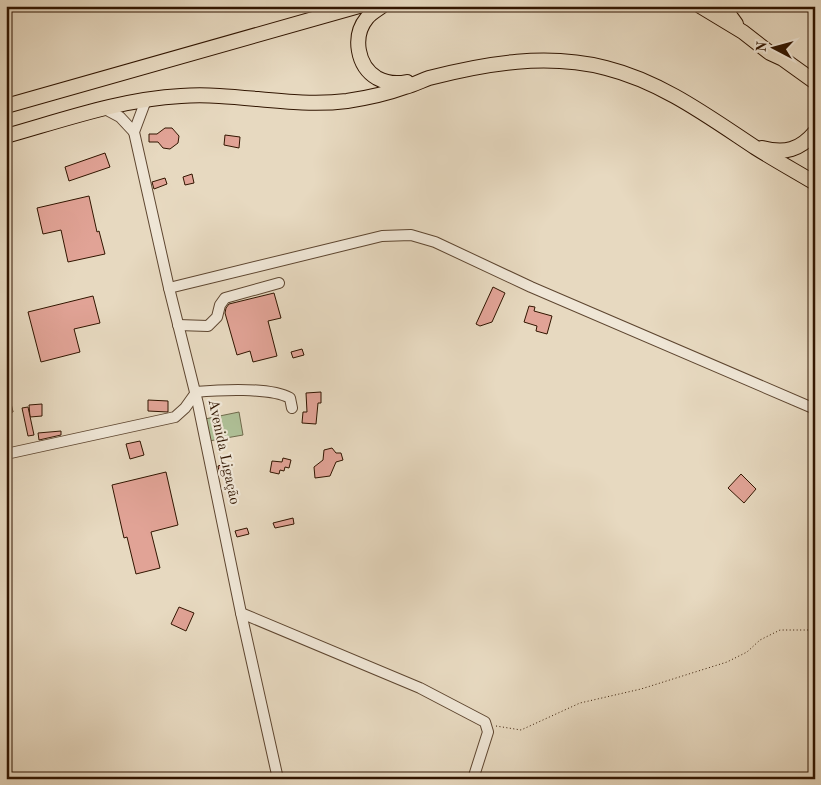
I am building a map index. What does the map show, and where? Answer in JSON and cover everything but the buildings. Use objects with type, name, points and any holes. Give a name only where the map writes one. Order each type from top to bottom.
[{"type":"highway","points":[[6,106],[359,6]]},
{"type":"highway","points":[[382,6],[366,18],[360,33],[358,47],[363,63],[375,77],[392,83],[427,79]]},
{"type":"highway","points":[[700,6],[743,32],[815,89]]},
{"type":"highway","points":[[723,6],[743,32]]},
{"type":"highway","points":[[770,53],[783,59],[815,82]]},
{"type":"highway","points":[[6,136],[146,100],[200,96],[292,103],[330,102],[378,95],[427,79],[484,66],[520,61],[567,61],[604,67],[637,77],[666,91],[815,183]]},
{"type":"highway","points":[[754,146],[777,151],[797,148],[815,132]]},
{"type":"street","points":[[105,109],[117,115],[134,132],[146,100]]},
{"type":"street","name":"Avenida Ligação","points":[[134,132],[195,393],[278,779]]},
{"type":"street","points":[[169,288],[369,239],[392,235],[411,236],[435,242],[531,287],[815,409]]},
{"type":"street","points":[[178,324],[208,326],[217,317],[220,305],[225,298],[279,283]]},
{"type":"street","points":[[6,454],[175,417],[185,408],[195,393],[271,392],[290,398],[292,408]]},
{"type":"street","points":[[241,613],[420,688],[482,720],[487,725],[488,732],[473,779]]},
{"type":"path","points":[[488,732],[493,726],[521,730],[580,703],[641,689],[727,662],[747,652],[760,640],[780,630],[815,630]]},
{"type":"green space","points":[[239,412],[243,435],[209,441],[205,419]]}]
